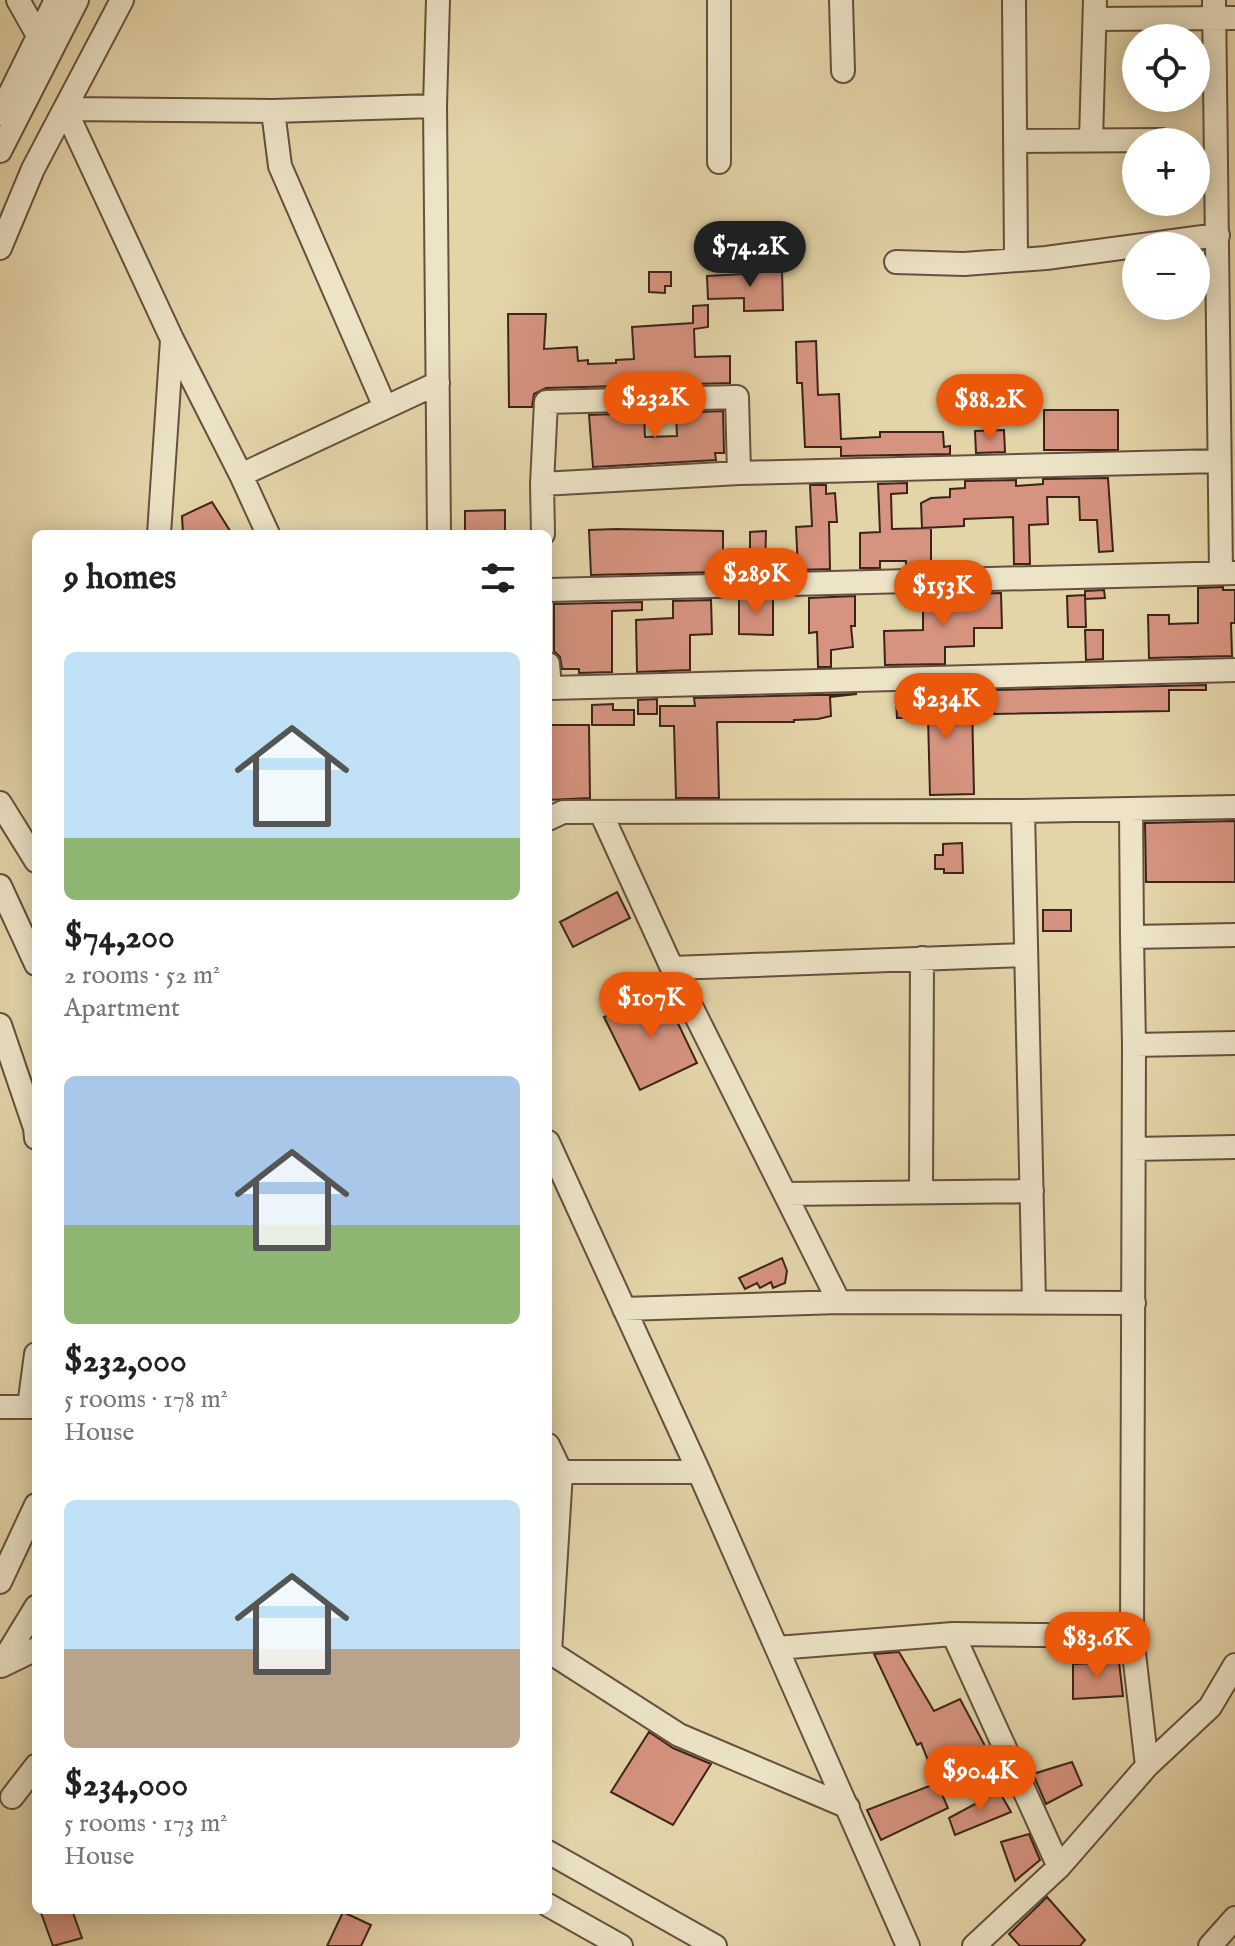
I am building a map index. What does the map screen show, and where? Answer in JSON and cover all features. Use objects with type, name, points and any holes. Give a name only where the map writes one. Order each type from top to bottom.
[{"type":"street","points":[[18,0],[45,47]]},
{"type":"street","points":[[33,169],[0,151],[45,47],[56,0]]},
{"type":"street","points":[[0,114],[45,47],[67,21],[77,0]]},
{"type":"street","points":[[0,248],[33,169],[122,0]]},
{"type":"street","points":[[438,0],[435,106],[439,530]]},
{"type":"street","points":[[719,0],[719,162]]},
{"type":"street","points":[[841,0],[843,71]]},
{"type":"street","points":[[1014,0],[1016,260]]},
{"type":"street","points":[[552,590],[1228,573],[1219,461],[1221,12],[1095,10],[1091,140]]},
{"type":"street","points":[[67,21],[103,36]]},
{"type":"street","points":[[65,109],[273,111],[435,106]]},
{"type":"street","points":[[65,109],[172,339],[266,530]]},
{"type":"street","points":[[273,111],[280,166],[385,407]]},
{"type":"street","points":[[1015,141],[1122,140]]},
{"type":"street","points":[[896,262],[964,264],[1016,260],[1218,235]]},
{"type":"street","points":[[159,530],[172,339]]},
{"type":"street","points":[[241,475],[438,383]]},
{"type":"street","points":[[543,530],[546,402],[737,397],[739,473]]},
{"type":"street","points":[[542,484],[739,473],[1219,461]]},
{"type":"street","points":[[552,688],[1235,670]]},
{"type":"street","points":[[0,791],[4,808],[32,854]]},
{"type":"street","points":[[552,817],[563,812],[1023,811],[1235,807]]},
{"type":"street","points":[[1131,809],[1134,1045],[1132,1636],[1147,1766]]},
{"type":"street","points":[[1023,811],[1034,1302]]},
{"type":"street","points":[[601,813],[672,968],[839,1302]]},
{"type":"street","points":[[0,886],[32,955]]},
{"type":"street","points":[[1132,937],[1235,935]]},
{"type":"street","points":[[672,968],[1026,955]]},
{"type":"street","points":[[921,1192],[922,958]]},
{"type":"street","points":[[0,1025],[32,1118]]},
{"type":"street","points":[[1134,1045],[1235,1043]]},
{"type":"street","points":[[1134,1149],[1235,1147]]},
{"type":"street","points":[[552,1158],[699,1472],[908,1946]]},
{"type":"street","points":[[785,1194],[1032,1191]]},
{"type":"street","points":[[624,1309],[839,1302],[1134,1303]]},
{"type":"street","points":[[0,1407],[32,1407]]},
{"type":"street","points":[[552,1453],[561,1472],[552,1607]]},
{"type":"street","points":[[561,1472],[699,1472]]},
{"type":"street","points":[[0,1582],[32,1514]]},
{"type":"street","points":[[0,1666],[32,1614]]},
{"type":"street","points":[[777,1648],[953,1634],[1132,1636]]},
{"type":"street","points":[[953,1634],[1059,1867]]},
{"type":"street","points":[[0,1666],[32,1651]]},
{"type":"street","points":[[552,1654],[679,1735],[848,1807]]},
{"type":"street","points":[[974,1946],[1059,1867],[1147,1766],[1210,1707],[1235,1665]]},
{"type":"street","points":[[6,1800],[32,1771]]},
{"type":"street","points":[[6,1800],[32,1794]]},
{"type":"street","points":[[552,1854],[715,1946]]},
{"type":"street","points":[[552,1907],[621,1946]]},
{"type":"street","points":[[1210,1946],[1235,1918]]},
{"type":"building","points":[[782,269],[783,310],[744,311],[744,298],[708,299],[707,276],[743,274],[743,270]]},
{"type":"building","points":[[649,272],[671,272],[671,286],[665,286],[665,293],[649,292]]},
{"type":"building","points":[[708,305],[708,327],[694,329],[695,357],[730,356],[730,383],[546,388],[534,394],[532,407],[509,407],[508,314],[546,314],[544,349],[577,347],[578,361],[588,360],[588,364],[616,363],[616,360],[634,359],[632,327],[693,323],[693,306]]},
{"type":"building","points":[[816,341],[818,395],[839,394],[841,439],[880,437],[880,432],[943,432],[944,447],[950,446],[950,454],[841,456],[841,447],[805,447],[802,383],[797,383],[796,342]]},
{"type":"building","points":[[1044,410],[1118,410],[1118,450],[1044,450]]},
{"type":"building","points":[[723,411],[724,453],[715,453],[716,460],[593,467],[589,415],[644,413],[645,437],[677,436],[676,413]]},
{"type":"building","points":[[1004,430],[1005,452],[976,453],[975,431]]},
{"type":"building","points":[[1108,478],[1113,551],[1099,552],[1097,520],[1080,520],[1079,497],[1047,497],[1048,524],[1029,525],[1030,564],[1014,564],[1013,517],[964,519],[964,526],[922,528],[921,503],[931,498],[950,497],[950,489],[965,488],[965,481],[1016,480],[1016,486],[1043,484],[1043,479]]},
{"type":"building","points":[[907,483],[907,493],[891,494],[892,529],[931,528],[931,566],[906,567],[906,561],[880,561],[880,568],[860,568],[860,533],[880,532],[878,484]]},
{"type":"building","points":[[810,485],[826,485],[826,494],[835,493],[837,522],[829,522],[830,569],[798,570],[796,527],[812,526]]},
{"type":"building","points":[[212,502],[230,530],[183,530],[182,516]]},
{"type":"building","points":[[505,510],[505,530],[465,530],[465,511]]},
{"type":"building","points":[[589,530],[723,531],[723,556],[750,554],[750,532],[766,531],[765,571],[591,575]]},
{"type":"building","points":[[1223,587],[1223,590],[1235,590],[1235,623],[1231,623],[1232,656],[1149,658],[1148,615],[1169,615],[1169,624],[1198,623],[1198,588]]},
{"type":"building","points":[[1104,590],[1105,598],[1085,599],[1085,591]]},
{"type":"building","points":[[1001,593],[1002,628],[974,628],[974,646],[945,647],[945,664],[885,665],[884,631],[923,630],[923,595]]},
{"type":"building","points":[[1085,595],[1086,627],[1068,627],[1067,596]]},
{"type":"building","points":[[855,596],[855,626],[851,626],[853,647],[831,650],[831,667],[818,667],[817,632],[809,633],[809,598]]},
{"type":"building","points":[[773,598],[773,635],[739,634],[739,599]]},
{"type":"building","points":[[711,600],[712,634],[690,635],[690,670],[637,672],[636,620],[673,618],[673,601]]},
{"type":"building","points":[[642,602],[642,610],[612,611],[612,672],[579,673],[579,669],[562,669],[560,657],[554,651],[554,604]]},
{"type":"building","points":[[1085,630],[1103,630],[1103,659],[1086,660]]},
{"type":"building","points":[[1206,685],[1206,690],[1169,690],[1169,711],[994,714],[994,690]]},
{"type":"building","points":[[857,694],[830,697],[831,716],[818,719],[717,722],[719,798],[676,798],[674,726],[660,726],[660,706],[695,706],[694,698]]},
{"type":"building","points":[[963,696],[963,703],[972,703],[974,794],[930,795],[928,717],[897,718],[896,698]]},
{"type":"building","points":[[657,699],[657,714],[638,714],[638,700]]},
{"type":"building","points":[[613,704],[613,710],[634,710],[634,725],[592,725],[592,705]]},
{"type":"building","points":[[552,725],[589,725],[590,798],[552,800]]},
{"type":"building","points":[[1235,821],[1235,882],[1146,882],[1145,823]]},
{"type":"building","points":[[962,843],[963,873],[944,873],[944,869],[935,869],[935,855],[943,855],[943,844]]},
{"type":"building","points":[[617,892],[630,918],[573,947],[560,922]]},
{"type":"building","points":[[1043,910],[1071,910],[1071,931],[1043,931]]},
{"type":"building","points":[[662,990],[697,1063],[640,1090],[604,1017]]},
{"type":"building","points":[[782,1258],[787,1271],[785,1283],[773,1288],[771,1282],[760,1288],[757,1283],[745,1289],[739,1278]]},
{"type":"building","points":[[899,1652],[934,1711],[960,1699],[992,1759],[937,1783],[921,1743],[917,1745],[874,1654]]},
{"type":"building","points":[[1119,1662],[1123,1696],[1073,1699],[1073,1664]]},
{"type":"building","points":[[649,1732],[673,1748],[711,1764],[673,1825],[611,1792]]},
{"type":"building","points":[[1072,1762],[1082,1785],[1046,1804],[1033,1774]]},
{"type":"building","points":[[937,1783],[948,1808],[881,1840],[867,1810]]},
{"type":"building","points":[[999,1791],[1011,1812],[955,1835],[949,1818]]},
{"type":"building","points":[[1029,1834],[1040,1860],[1015,1881],[1001,1842]]},
{"type":"building","points":[[1047,1897],[1085,1940],[1080,1946],[1020,1946],[1009,1934]]},
{"type":"building","points":[[41,1914],[73,1914],[82,1938],[53,1946]]},
{"type":"building","points":[[342,1914],[371,1925],[361,1946],[327,1946]]}]
